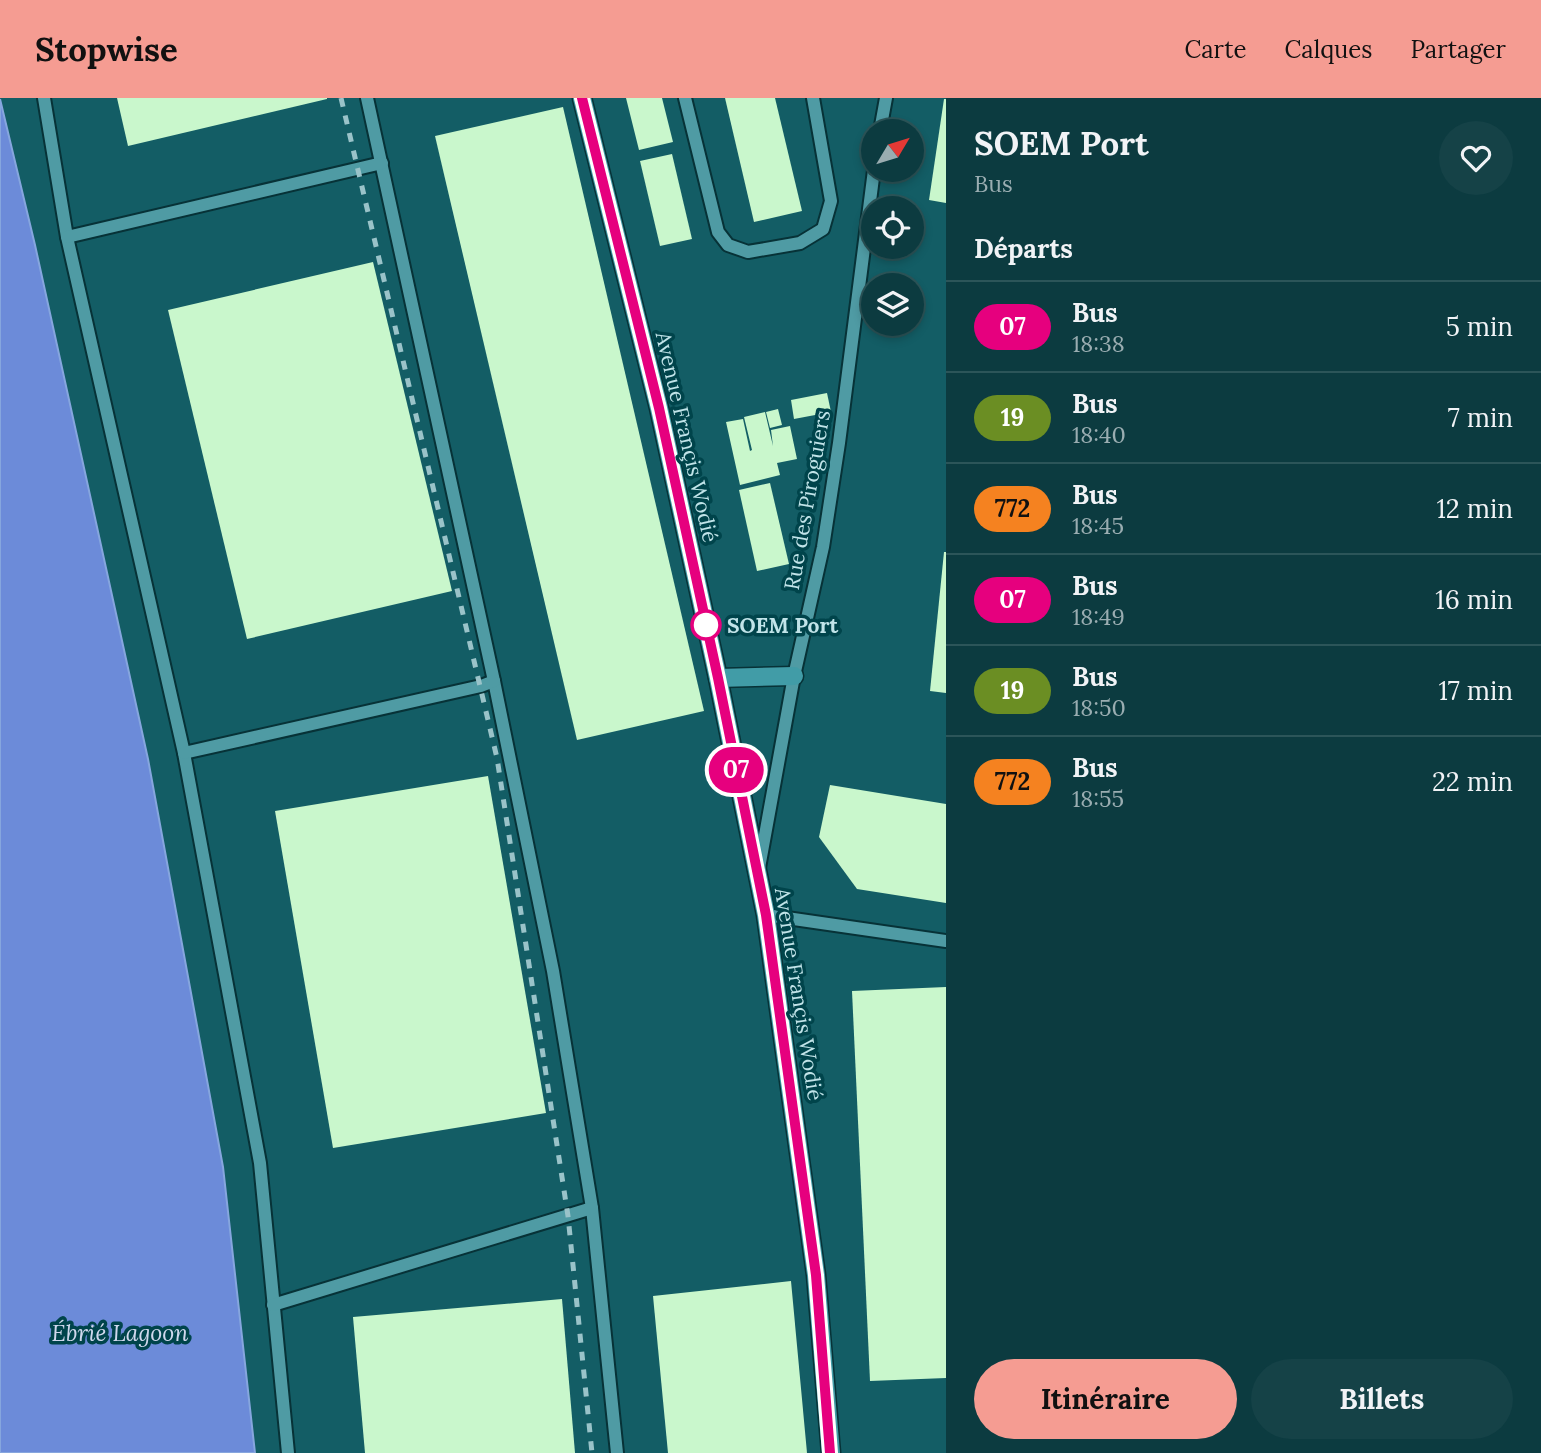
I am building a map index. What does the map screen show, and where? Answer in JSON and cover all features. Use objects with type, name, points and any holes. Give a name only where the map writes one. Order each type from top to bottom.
[{"type":"main road","name":"Avenue Françis Wodié","points":[[582,98],[659,408],[766,915],[816,1275],[831,1453]]},
{"type":"main road","points":[[718,678],[794,676]]},
{"type":"street","points":[[44,98],[67,237],[184,753],[260,1163],[288,1453]]},
{"type":"street","points":[[367,98],[494,681],[553,971],[592,1208],[617,1453]]},
{"type":"street","points":[[685,98],[718,232],[728,245],[748,253],[800,243],[823,229],[831,201],[813,98]]},
{"type":"street","points":[[882,119],[886,98]]},
{"type":"street","points":[[67,237],[382,163]]},
{"type":"street","name":"Rue des Piroguiers","points":[[758,875],[835,469],[872,182]]},
{"type":"street","points":[[184,753],[494,681]]},
{"type":"street","points":[[766,915],[946,941]]},
{"type":"street","points":[[273,1305],[592,1208]]},
{"type":"shaded area","points":[[0,98],[946,98],[946,1453],[255,1453],[223,1167],[148,759]]},
{"type":"water","name":"Ébrié Lagoon","points":[[0,99],[35,245],[148,759],[223,1167],[255,1453],[0,1453]]},
{"type":"building","points":[[117,98],[327,98],[327,99],[128,146]]},
{"type":"building","points":[[626,98],[662,98],[673,142],[639,150]]},
{"type":"building","points":[[725,98],[775,98],[802,211],[754,222]]},
{"type":"building","points":[[946,99],[946,203],[929,200]]},
{"type":"building","points":[[563,107],[704,711],[577,740],[435,136]]},
{"type":"building","points":[[672,154],[692,239],[660,246],[640,161]]},
{"type":"building","points":[[373,262],[452,591],[247,639],[168,310]]},
{"type":"building","points":[[827,393],[831,412],[794,419],[791,400]]},
{"type":"building","points":[[778,409],[782,425],[770,428],[766,412]]},
{"type":"building","points":[[765,412],[773,446],[771,430],[790,426],[797,459],[777,463],[780,475],[740,485],[726,422],[743,419],[750,451],[752,450],[744,417]]},
{"type":"building","points":[[770,483],[789,564],[757,571],[739,490]]},
{"type":"building","points":[[946,552],[946,693],[930,691]]},
{"type":"building","points":[[488,776],[546,1113],[333,1148],[275,811]]},
{"type":"building","points":[[830,785],[946,804],[946,903],[857,889],[819,837]]},
{"type":"building","points":[[946,987],[946,1378],[870,1381],[852,991]]},
{"type":"building","points":[[791,1281],[807,1453],[668,1453],[653,1296]]},
{"type":"building","points":[[562,1299],[575,1453],[365,1453],[353,1317]]},
{"type":"railway","points":[[341,98],[497,758],[568,1216],[592,1453]]},
{"type":"bus line","name":"07","points":[[582,98],[659,408],[766,915],[816,1275],[830,1453]]},
{"type":"place","name":"SOEM Port","points":[[706,625]]}]
